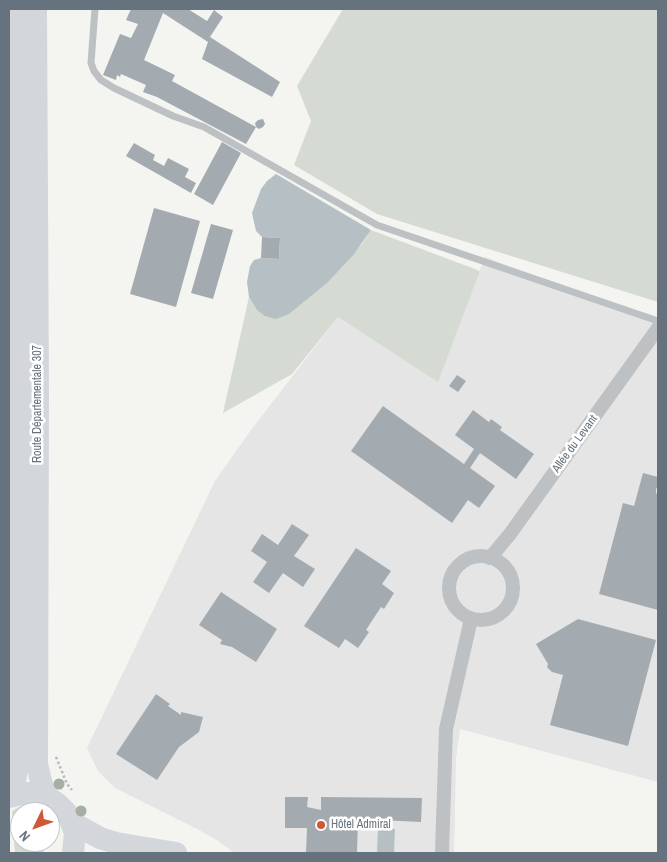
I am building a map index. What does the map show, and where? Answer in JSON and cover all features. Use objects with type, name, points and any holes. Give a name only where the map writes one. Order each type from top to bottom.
[{"type":"main road","name":"Route Départementale 307","points":[[9,790],[15,780],[20,755],[21,728],[20,9]]},
{"type":"main road","name":"Route Départementale 307","points":[[36,9],[38,384],[37,764],[42,785],[49,798]]},
{"type":"main road","points":[[9,797],[26,793],[38,794],[49,798],[66,812],[72,822],[75,833],[74,853]]},
{"type":"main road","points":[[72,822],[100,838],[116,843],[176,853]]},
{"type":"street","name":"Allée du Levant","points":[[490,558],[510,534],[658,328]]},
{"type":"street","points":[[480,556],[490,558],[499,562],[511,578],[512,598],[504,611],[491,619],[471,619],[455,607],[449,589],[451,579],[455,570],[470,558],[480,556]]},
{"type":"street","points":[[442,853],[446,729],[471,619]]},
{"type":"lane","points":[[95,9],[91,63],[101,80],[114,88],[173,116],[204,127],[377,225],[658,321]]},
{"type":"path","points":[[37,745],[49,747],[58,760],[67,784],[73,791]]},
{"type":"shaded area","points":[[343,9],[658,9],[658,302],[377,214],[294,165],[311,121],[297,86]]},
{"type":"shaded area","points":[[276,174],[371,230],[354,254],[328,282],[289,314],[276,319],[265,316],[257,310],[249,297],[247,282],[250,266],[254,260],[261,258],[279,259],[280,238],[262,237],[256,231],[252,213],[261,189]]},
{"type":"shaded area","points":[[371,230],[480,271],[438,382],[338,317],[292,374],[223,413],[249,297],[257,310],[289,314],[362,244]]},
{"type":"shaded area","points":[[485,257],[658,322],[658,782],[460,729],[456,759],[454,853],[234,853],[217,840],[199,830],[115,788],[98,771],[87,748],[215,481],[251,430],[338,317],[438,381]]},
{"type":"shaded area","points":[[378,828],[395,829],[394,853],[377,853]]},
{"type":"shaded area","points":[[15,852],[44,853],[15,853]]},
{"type":"building","points":[[131,9],[188,9],[207,21],[214,10],[223,17],[210,37],[280,82],[272,97],[202,59],[208,42],[163,13],[144,60],[175,75],[172,81],[256,127],[246,144],[157,97],[143,92],[146,85],[121,74],[120,77],[117,75],[116,80],[103,75],[120,34],[131,38],[138,24],[126,20]]},
{"type":"building","points":[[263,119],[265,124],[263,127],[259,129],[255,123]]},
{"type":"building","points":[[222,142],[241,153],[213,205],[194,194]]},
{"type":"building","points":[[134,143],[155,155],[153,160],[164,166],[168,158],[189,169],[185,177],[196,183],[191,193],[126,156]]},
{"type":"building","points":[[154,208],[200,221],[176,307],[130,294]]},
{"type":"building","points":[[211,224],[233,230],[213,299],[191,293]]},
{"type":"building","points":[[262,237],[280,238],[279,259],[261,258]]},
{"type":"building","points":[[457,375],[466,381],[458,392],[449,386]]},
{"type":"building","points":[[383,406],[464,464],[474,449],[455,435],[473,410],[489,422],[491,419],[502,427],[500,430],[534,454],[516,479],[480,453],[470,468],[495,486],[479,508],[468,500],[452,523],[351,451]]},
{"type":"building","points":[[643,473],[658,477],[656,493],[658,494],[658,610],[599,594],[623,503],[634,506]]},
{"type":"building","points":[[292,524],[309,535],[294,556],[315,569],[303,587],[283,573],[269,593],[253,582],[267,562],[251,551],[262,534],[278,545]]},
{"type":"building","points":[[356,548],[391,571],[382,584],[394,593],[384,609],[381,607],[366,630],[369,632],[358,648],[345,639],[339,648],[304,626]]},
{"type":"building","points":[[221,592],[277,629],[256,662],[232,647],[220,644],[222,640],[199,625]]},
{"type":"building","points":[[578,619],[656,640],[628,746],[550,725],[563,675],[552,672],[547,667],[548,664],[536,644]]},
{"type":"building","points":[[156,694],[181,715],[181,712],[203,717],[199,732],[179,747],[157,780],[116,754]]},
{"type":"building","name":"Hôtel Admiral","points":[[285,797],[308,797],[307,807],[321,810],[321,797],[422,798],[421,822],[358,819],[357,853],[306,853],[307,828],[285,828]]},
{"type":"place","name":"Hôtel Admiral","points":[[321,825]]}]
